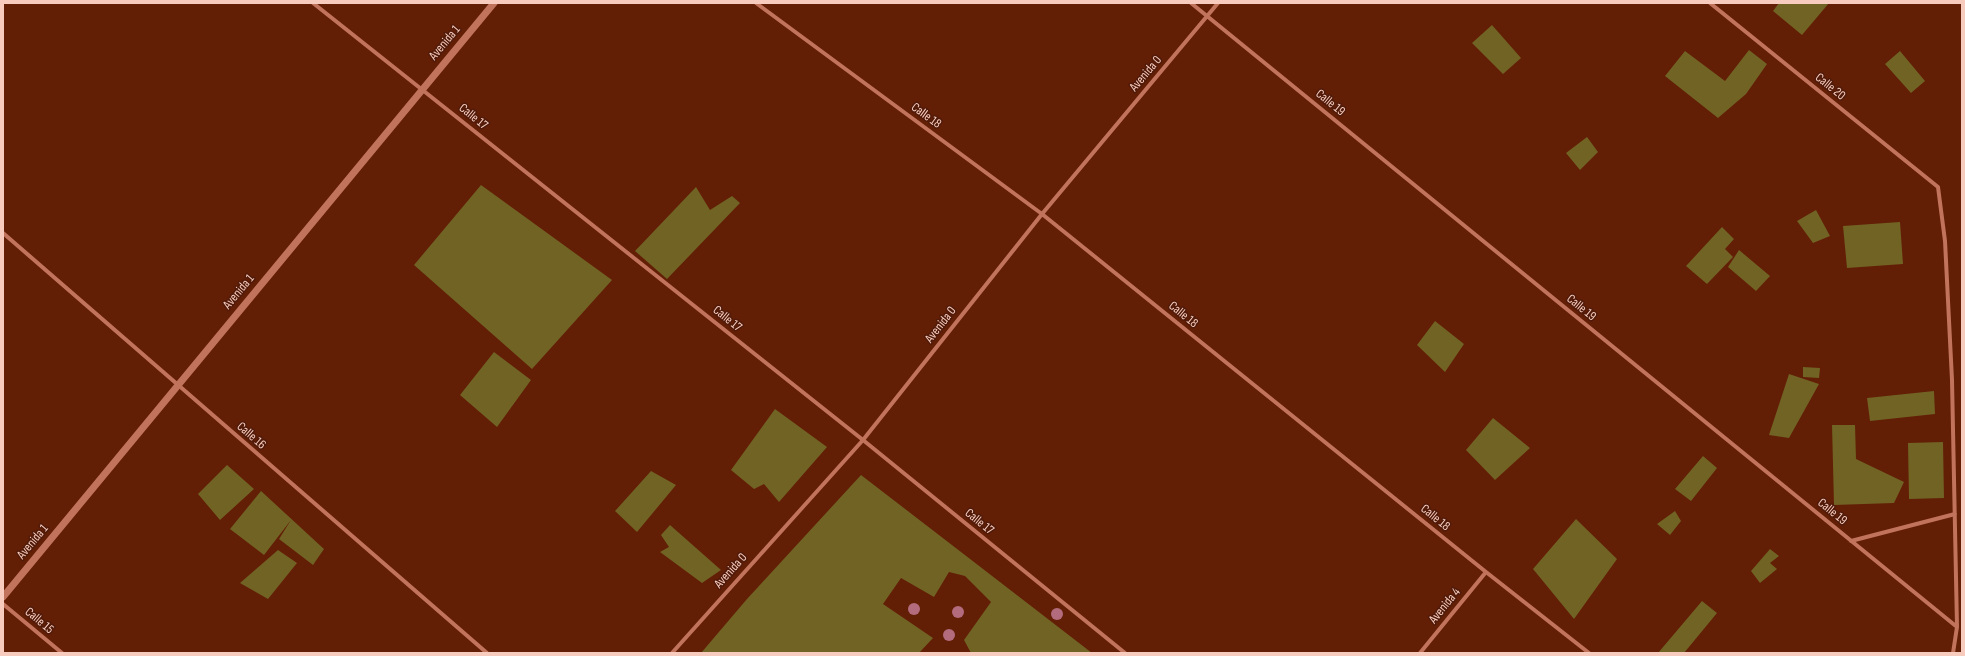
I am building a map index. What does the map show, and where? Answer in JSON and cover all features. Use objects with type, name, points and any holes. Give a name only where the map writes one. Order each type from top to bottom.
[{"type":"street","name":"Calle 17","points":[[313,3],[863,440],[1125,653]]},
{"type":"street","name":"Avenida 1","points":[[3,597],[494,3]]},
{"type":"street","name":"Calle 18","points":[[756,3],[1042,214],[1486,572],[1589,653]]},
{"type":"street","name":"Calle 19","points":[[1191,3],[1957,627]]},
{"type":"street","name":"Avenida 0","points":[[672,653],[863,440],[1042,214],[1218,3]]},
{"type":"street","name":"Calle 20","points":[[1710,3],[1938,187],[1945,241],[1956,514]]},
{"type":"street","name":"Calle 16","points":[[3,233],[487,653]]},
{"type":"street","points":[[1851,541],[1956,514],[1957,627],[1953,653]]},
{"type":"street","name":"Avenida 4","points":[[1420,653],[1486,572]]},
{"type":"street","name":"Calle 15","points":[[3,604],[62,653]]},
{"type":"building","points":[[1779,3],[1829,3],[1802,35],[1773,11]]},
{"type":"building","points":[[1492,25],[1521,58],[1503,74],[1472,43]]},
{"type":"building","points":[[1749,50],[1767,64],[1746,94],[1718,118],[1665,76],[1685,51],[1725,81]]},
{"type":"building","points":[[1900,51],[1925,81],[1911,93],[1885,64]]},
{"type":"building","points":[[1587,137],[1598,152],[1580,170],[1566,153]]},
{"type":"building","points":[[481,185],[612,280],[532,369],[414,265]]},
{"type":"building","points":[[696,187],[710,210],[732,196],[740,203],[667,279],[635,251]]},
{"type":"building","points":[[1816,210],[1830,236],[1813,243],[1797,221]]},
{"type":"building","points":[[1900,222],[1903,264],[1847,268],[1843,226]]},
{"type":"building","points":[[1722,227],[1734,239],[1725,249],[1733,257],[1707,284],[1686,266]]},
{"type":"building","points":[[1739,250],[1770,276],[1756,291],[1728,267]]},
{"type":"building","points":[[1435,321],[1464,344],[1445,372],[1417,345]]},
{"type":"building","points":[[494,352],[531,380],[497,427],[460,395]]},
{"type":"building","points":[[1803,367],[1820,368],[1819,378],[1803,377]]},
{"type":"building","points":[[1789,374],[1819,384],[1789,438],[1769,435]]},
{"type":"building","points":[[1934,391],[1935,414],[1870,421],[1867,398]]},
{"type":"building","points":[[775,409],[827,447],[779,502],[764,484],[754,489],[731,470]]},
{"type":"building","points":[[1493,418],[1530,448],[1495,480],[1466,450]]},
{"type":"building","points":[[1832,425],[1855,425],[1856,459],[1904,482],[1894,503],[1834,505]]},
{"type":"building","points":[[1943,442],[1944,498],[1909,499],[1908,443]]},
{"type":"building","points":[[1703,456],[1717,468],[1691,501],[1675,489]]},
{"type":"building","points":[[227,465],[254,489],[220,520],[198,494]]},
{"type":"building","points":[[651,471],[676,485],[637,532],[615,511]]},
{"type":"building","points":[[861,475],[1092,653],[971,653],[964,640],[991,602],[965,576],[949,572],[934,597],[901,578],[883,604],[933,638],[919,653],[701,653],[747,599]]},
{"type":"building","points":[[261,491],[324,549],[313,565],[279,539],[291,520],[264,555],[230,529]]},
{"type":"building","points":[[1675,511],[1681,521],[1670,535],[1657,524]]},
{"type":"building","points":[[1576,519],[1617,559],[1574,619],[1533,569]]},
{"type":"building","points":[[670,525],[721,570],[702,583],[660,552],[669,547],[661,535]]},
{"type":"building","points":[[1770,549],[1779,556],[1770,563],[1777,569],[1760,583],[1751,571]]},
{"type":"building","points":[[278,550],[297,563],[268,599],[240,583]]},
{"type":"building","points":[[1702,601],[1717,613],[1684,653],[1658,653]]}]
